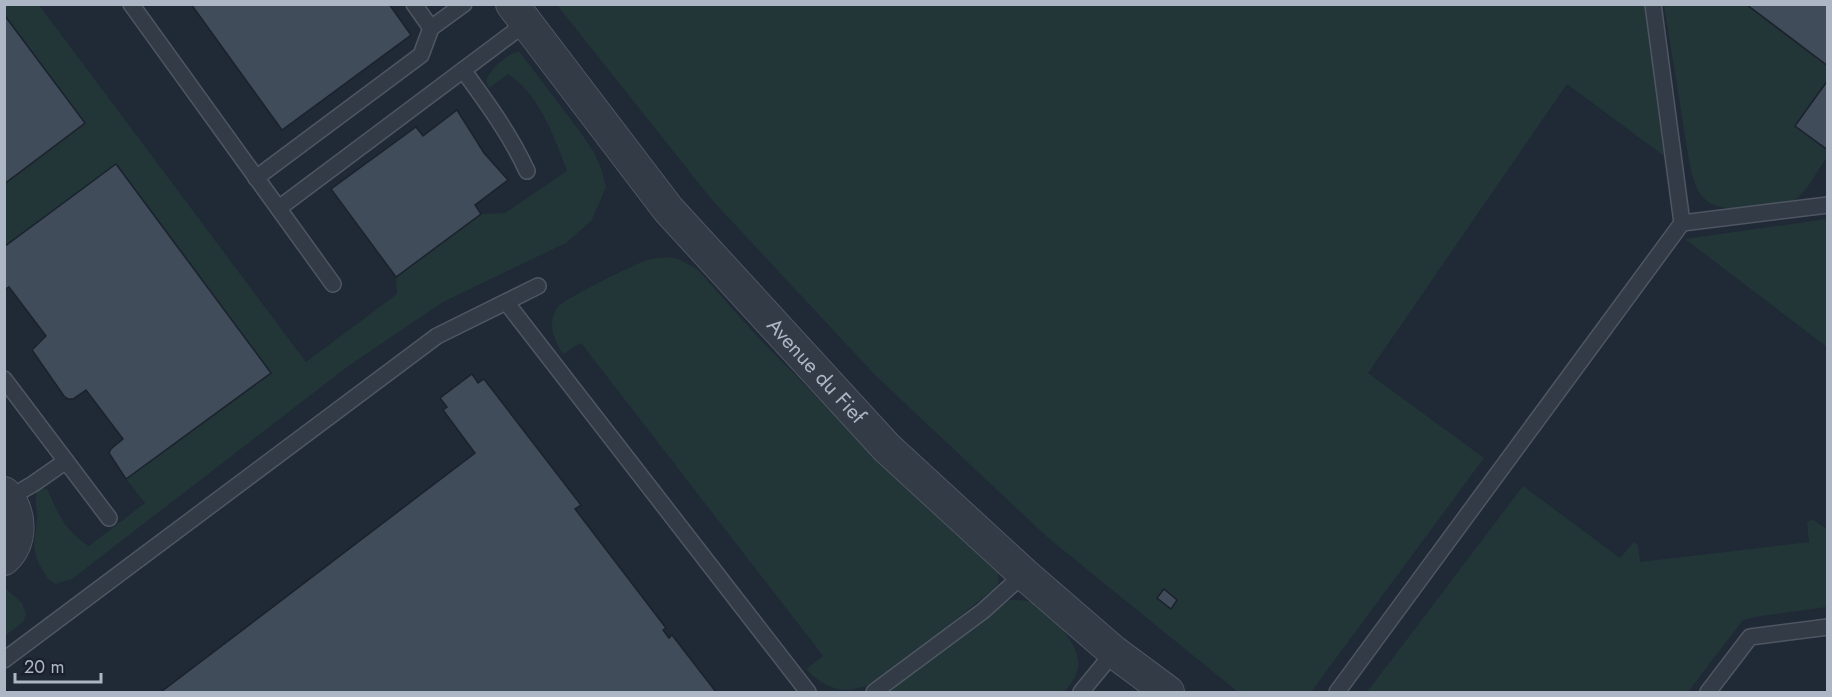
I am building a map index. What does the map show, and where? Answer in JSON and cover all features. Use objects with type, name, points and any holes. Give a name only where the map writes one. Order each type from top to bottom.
[{"type":"street","name":"Avenue du Fief","points":[[519,14],[669,209],[887,448],[1024,574],[1114,652],[1168,693]]},
{"type":"street","points":[[4,558],[16,542],[18,527],[16,512],[7,496]]},
{"type":"lane","points":[[130,4],[333,284]]},
{"type":"lane","points":[[414,4],[431,28]]},
{"type":"lane","points":[[256,178],[421,55],[431,28],[464,4]]},
{"type":"lane","points":[[1337,693],[1682,223],[1653,4]]},
{"type":"lane","points":[[279,208],[463,70],[519,14]]},
{"type":"lane","points":[[463,70],[495,113],[527,171]]},
{"type":"lane","points":[[1682,223],[1827,205]]},
{"type":"lane","points":[[4,660],[437,336],[538,286]]},
{"type":"lane","points":[[506,302],[808,693]]},
{"type":"lane","points":[[4,379],[109,518]]},
{"type":"lane","points":[[7,496],[33,484],[66,461]]},
{"type":"lane","points":[[874,693],[982,611],[1024,574]]},
{"type":"lane","points":[[1708,693],[1750,637],[1827,627]]},
{"type":"lane","points":[[1081,693],[1114,652]]},
{"type":"shaded area","points":[[5,5],[39,5],[306,362],[397,294],[396,277],[481,214],[505,213],[567,171],[545,118],[529,93],[508,74],[489,88],[486,81],[488,76],[499,63],[509,56],[519,51],[581,133],[595,154],[606,187],[592,220],[566,243],[443,302],[347,367],[72,579],[56,584],[44,573],[36,556],[34,544],[37,492],[43,488],[47,489],[68,528],[89,546],[145,503],[126,479],[271,373],[116,164],[5,247],[5,184],[85,123],[5,15]]},
{"type":"shaded area","points":[[557,5],[1645,5],[1664,156],[1567,84],[1368,373],[1484,458],[1311,692],[1238,692],[1047,537],[875,375],[712,200]]},
{"type":"shaded area","points":[[1664,5],[1746,5],[1827,66],[1827,80],[1795,125],[1827,150],[1827,157],[1797,198],[1780,204],[1746,208],[1722,207],[1704,199],[1698,190],[1689,161]]},
{"type":"shaded area","points":[[1827,219],[1827,347],[1685,239]]},
{"type":"shaded area","points":[[668,257],[678,259],[697,269],[755,334],[908,490],[998,573],[998,584],[995,588],[887,675],[876,681],[855,689],[845,690],[825,684],[806,669],[823,656],[581,343],[563,354],[557,343],[552,319],[558,307],[563,303],[599,282],[638,264],[650,259]]},
{"type":"shaded area","points":[[1523,486],[1620,558],[1634,542],[1638,545],[1640,562],[1809,542],[1807,522],[1812,519],[1827,529],[1827,607],[1743,620],[1688,692],[1367,692]]},
{"type":"shaded area","points":[[5,588],[22,603],[26,614],[23,622],[5,636]]},
{"type":"shaded area","points":[[1009,600],[1033,603],[1058,624],[1071,642],[1076,651],[1078,668],[1071,684],[1064,692],[888,692]]},
{"type":"building","points":[[191,4],[389,4],[411,35],[282,130]]},
{"type":"building","points":[[1746,4],[1828,4],[1828,66]]},
{"type":"building","points":[[4,17],[85,123],[4,184]]},
{"type":"building","points":[[1828,80],[1828,150],[1795,126]]},
{"type":"building","points":[[457,110],[484,153],[508,180],[475,205],[481,214],[396,277],[331,189],[416,127],[423,136]]},
{"type":"building","points":[[116,164],[271,373],[126,479],[109,453],[123,439],[86,390],[73,399],[64,396],[32,350],[46,336],[9,287],[4,290],[4,247]]},
{"type":"building","points":[[472,374],[478,383],[484,379],[581,505],[575,509],[666,628],[663,630],[669,638],[672,635],[716,692],[161,692],[475,453],[443,410],[447,407],[440,398]]},
{"type":"building","points":[[1164,589],[1177,600],[1171,609],[1157,598]]}]
